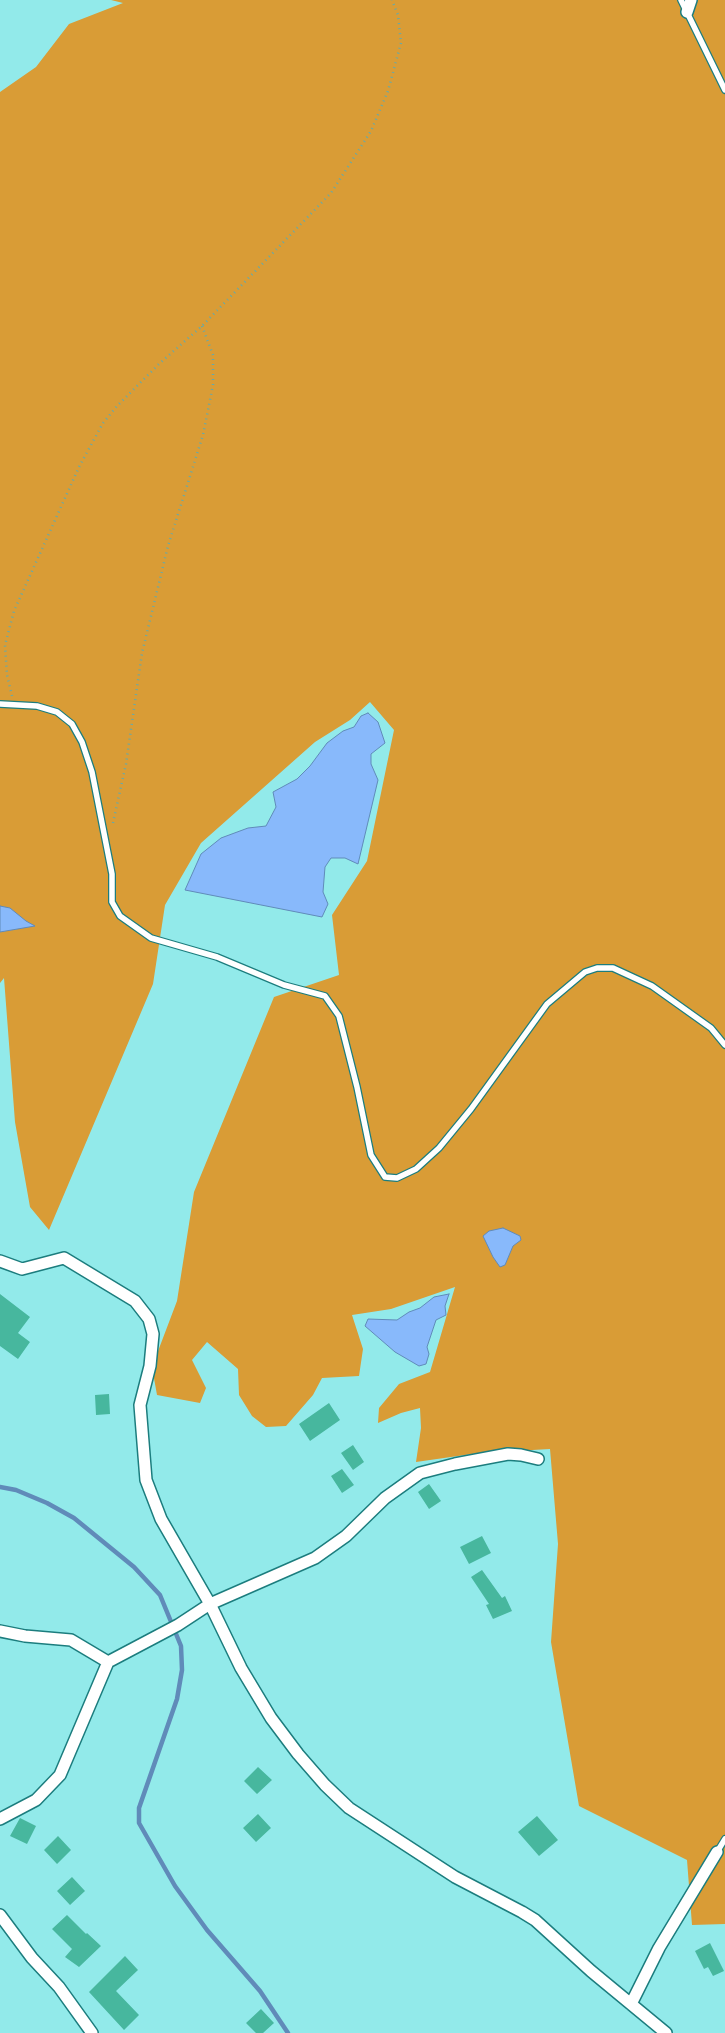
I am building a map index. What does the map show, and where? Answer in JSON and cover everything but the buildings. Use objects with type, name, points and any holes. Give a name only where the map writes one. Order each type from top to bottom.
[{"type":"street","points":[[687,12],[691,0]]},
{"type":"street","points":[[0,1261],[22,1269],[64,1258],[135,1300],[149,1319],[153,1334],[150,1366],[140,1405],[146,1480],[160,1519],[210,1604],[241,1668],[271,1718],[298,1754],[325,1785],[349,1808],[455,1877],[529,1916],[666,2033]]},
{"type":"street","points":[[0,1819],[36,1800],[60,1775],[108,1662],[178,1625],[210,1604],[315,1558],[346,1536],[385,1498],[420,1473],[508,1454],[538,1458]]},
{"type":"street","points":[[0,1632],[71,1640],[108,1662]]},
{"type":"street","points":[[631,2004],[655,1956],[717,1852]]},
{"type":"street","points":[[0,1915],[32,1958],[64,1994],[92,2033]]},
{"type":"lane","points":[[681,0],[725,90]]},
{"type":"lane","points":[[0,704],[37,706],[57,712],[72,724],[82,742],[92,772],[112,874],[112,902],[120,916],[151,938],[216,957],[284,985],[325,996],[339,1016],[357,1087],[371,1155],[385,1177],[397,1178],[416,1169],[439,1148],[511,1056],[548,1004],[585,972],[597,968],[613,968],[652,986],[711,1028],[725,1045]]},
{"type":"lane","points":[[717,1852],[725,1839]]},
{"type":"path","points":[[14,705],[7,675],[5,645],[14,611],[79,467],[103,423],[117,406],[160,363],[202,326],[331,193],[371,130],[388,91],[401,43],[398,15],[392,0]]},
{"type":"path","points":[[107,851],[126,764],[142,653],[168,546],[203,435],[213,385],[213,355],[202,326]]},
{"type":"shaded area","points":[[111,0],[725,0],[725,1924],[692,1925],[687,1860],[579,1806],[551,1642],[558,1544],[550,1449],[479,1453],[416,1462],[421,1428],[420,1408],[401,1413],[378,1423],[379,1408],[399,1384],[430,1372],[455,1287],[391,1309],[352,1315],[363,1349],[359,1376],[322,1378],[313,1395],[286,1426],[266,1427],[252,1416],[239,1395],[238,1369],[207,1342],[192,1360],[206,1388],[200,1403],[157,1395],[152,1367],[177,1301],[194,1192],[274,997],[339,975],[332,915],[367,861],[394,730],[370,702],[350,720],[315,742],[201,843],[165,905],[153,984],[49,1230],[30,1207],[15,1122],[4,978],[0,983],[0,92],[36,67],[69,24],[123,3]]},
{"type":"water","points":[[368,713],[378,722],[385,743],[371,754],[371,764],[378,780],[358,864],[345,858],[331,858],[325,867],[323,892],[328,904],[322,917],[185,890],[201,854],[221,838],[248,828],[266,826],[276,807],[273,792],[297,779],[310,766],[327,743],[343,731],[354,727],[361,716]]},
{"type":"water","points":[[0,906],[10,908],[35,926],[0,932]]},
{"type":"water","points":[[503,1228],[520,1236],[521,1240],[513,1246],[505,1265],[500,1267],[483,1236],[489,1231]]},
{"type":"water","points":[[449,1294],[445,1306],[446,1315],[436,1320],[427,1347],[429,1354],[426,1364],[419,1366],[395,1352],[365,1326],[368,1319],[397,1320],[409,1312],[420,1308],[434,1297]]},
{"type":"waterway","points":[[0,1487],[16,1490],[47,1503],[74,1518],[134,1567],[160,1595],[181,1646],[182,1670],[177,1699],[139,1808],[139,1823],[175,1886],[207,1930],[260,1991],[288,2033]]}]
